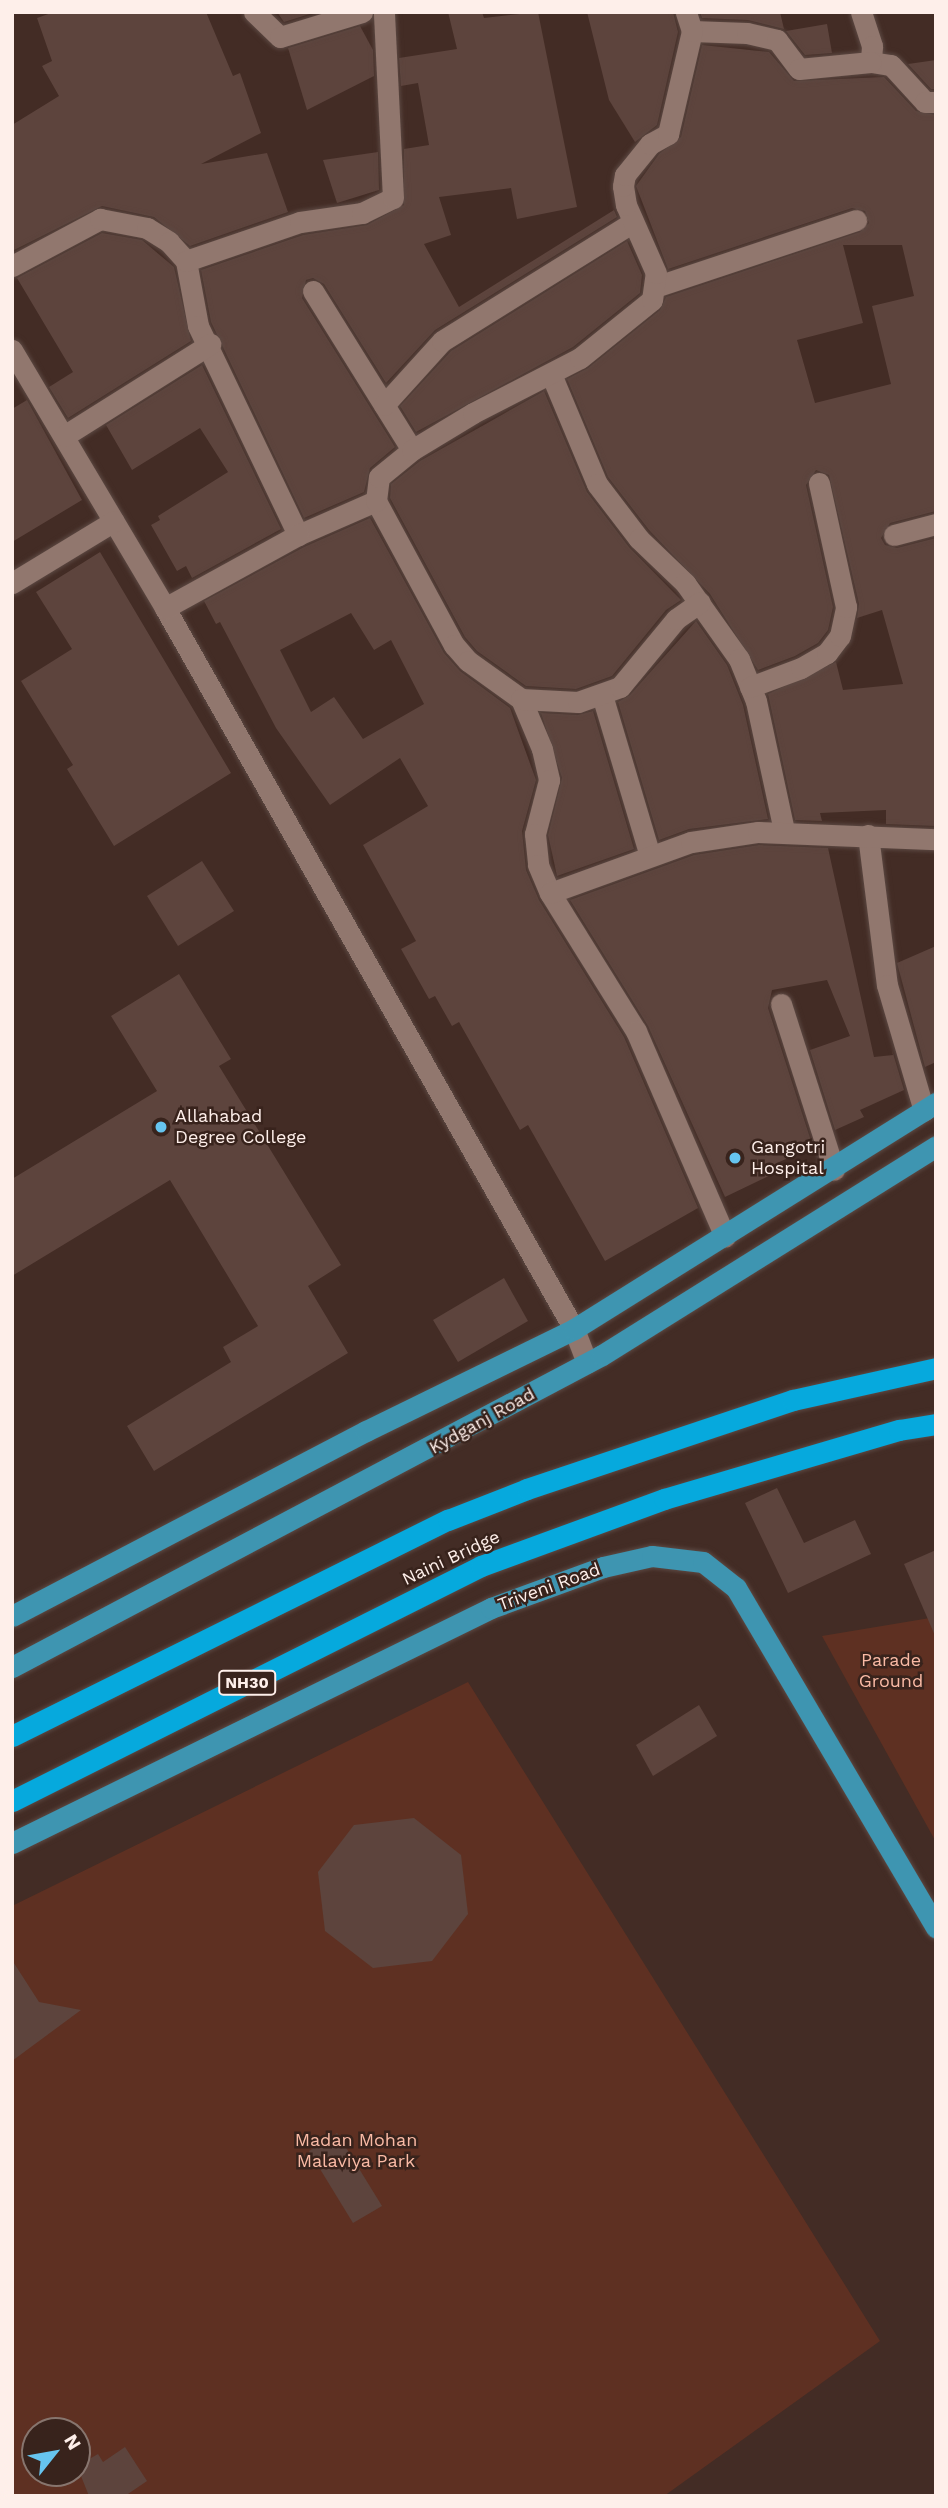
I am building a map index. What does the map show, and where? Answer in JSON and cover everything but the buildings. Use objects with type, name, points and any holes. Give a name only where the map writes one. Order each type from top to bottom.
[{"type":"highway","name":"Naini Bridge","points":[[12,1736],[448,1520],[527,1489],[793,1400],[936,1368]]},
{"type":"highway","name":"Naini Bridge","points":[[12,1801],[481,1566],[664,1499],[899,1430],[936,1423]]},
{"type":"main road","points":[[12,1616],[366,1431],[574,1329],[834,1170],[930,1107]]},
{"type":"main road","name":"Kydganj Road","points":[[12,1667],[587,1363],[936,1146]]},
{"type":"main road","name":"Triveni Road","points":[[12,1843],[491,1608],[603,1567],[652,1556],[703,1562],[736,1588],[936,1928]]},
{"type":"street","points":[[254,12],[280,37],[362,12]]},
{"type":"street","points":[[186,261],[300,222],[362,213],[393,198],[384,12]]},
{"type":"street","points":[[861,12],[872,46],[871,62]]},
{"type":"street","points":[[725,1237],[636,1031],[550,893],[534,850],[549,780],[542,749],[521,699],[468,661],[454,645],[376,501],[379,477],[412,450],[473,412],[580,358],[641,312],[652,300],[656,273],[626,205],[625,175],[650,144],[668,134],[689,22],[777,40],[799,69],[871,62],[891,65],[925,102],[936,102]]},
{"type":"street","points":[[12,266],[100,219],[147,228],[169,242],[186,261],[198,326],[210,344],[298,535]]},
{"type":"street","points":[[655,286],[856,220]]},
{"type":"street","points":[[384,405],[442,341],[633,222]]},
{"type":"street","points":[[313,291],[412,450]]},
{"type":"street","points":[[64,436],[210,344]]},
{"type":"street","points":[[12,350],[165,608],[574,1329],[587,1363]]},
{"type":"street","points":[[551,374],[597,484],[624,521],[700,602],[739,659],[750,687],[784,831]]},
{"type":"street","points":[[750,687],[801,668],[827,653],[841,636],[846,607],[819,483]]},
{"type":"street","points":[[165,608],[298,535],[376,501]]},
{"type":"street","points":[[12,583],[114,521]]},
{"type":"street","points":[[894,535],[936,524]]},
{"type":"street","points":[[521,699],[578,702],[620,687],[676,619],[700,602]]},
{"type":"street","points":[[602,695],[650,856]]},
{"type":"street","points":[[550,893],[691,842],[784,831],[936,839]]},
{"type":"street","points":[[868,835],[887,985],[930,1107]]},
{"type":"street","points":[[781,1004],[834,1170]]},
{"type":"green space","name":"Parade Ground","points":[[936,1617],[936,1842],[822,1636]]},
{"type":"green space","name":"Madan Mohan Malaviya Park","points":[[468,1682],[880,2341],[664,2496],[12,2496],[12,1906]]},
{"type":"place","name":"Allahabad Degree College","points":[[161,1127]]},
{"type":"place","name":"Gangotri Hospital","points":[[735,1158]]}]
